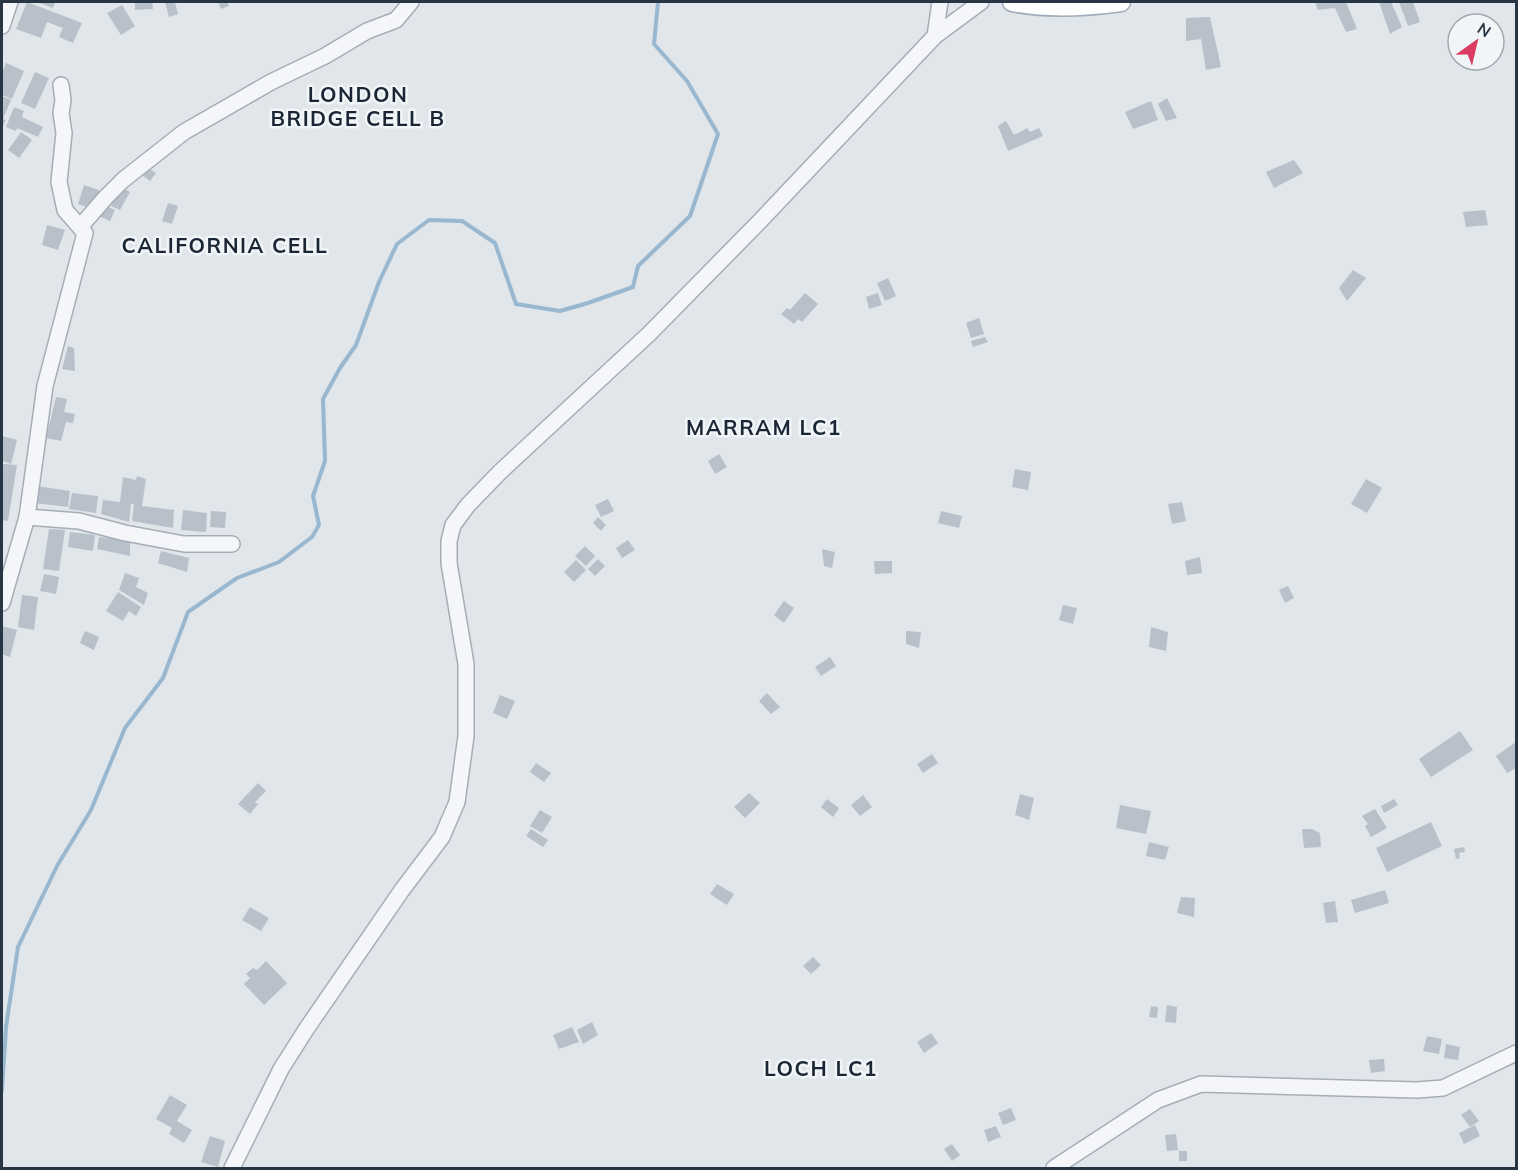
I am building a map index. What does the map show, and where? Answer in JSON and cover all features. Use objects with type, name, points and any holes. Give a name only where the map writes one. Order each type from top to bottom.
[{"type":"main road","points":[[1012,2],[1034,6],[1084,6],[1121,2]]},
{"type":"street","points":[[2,26],[10,2]]},
{"type":"street","points":[[80,227],[123,180],[184,132],[271,82],[325,57],[367,31],[396,20],[411,2]]},
{"type":"street","points":[[935,36],[940,2]]},
{"type":"street","points":[[232,1168],[281,1069],[402,890],[442,837],[458,802],[466,736],[466,664],[449,563],[449,541],[453,525],[500,472],[649,334],[761,220],[935,36],[981,2]]},
{"type":"street","points":[[2,603],[27,517],[45,387],[85,233],[65,210],[59,182],[64,134],[61,85]]},
{"type":"street","points":[[27,517],[79,521],[184,543],[232,544]]},
{"type":"street","points":[[1054,1168],[1158,1100],[1201,1084],[1417,1090],[1443,1088],[1516,1053]]},
{"type":"building","points":[[27,2],[82,23],[73,43],[59,37],[63,28],[47,22],[41,38],[16,29]]},
{"type":"building","points":[[37,2],[55,2],[53,8]]},
{"type":"building","points":[[135,2],[152,2],[153,9],[135,10]]},
{"type":"building","points":[[165,2],[175,2],[178,14],[169,17]]},
{"type":"building","points":[[218,2],[227,2],[229,6],[221,9]]},
{"type":"building","points":[[1315,2],[1346,2],[1357,29],[1346,32],[1335,8],[1318,10]]},
{"type":"building","points":[[1379,2],[1391,2],[1402,27],[1390,34]]},
{"type":"building","points":[[1399,2],[1413,2],[1420,22],[1408,26]]},
{"type":"building","points":[[122,5],[135,26],[121,35],[107,13]]},
{"type":"building","points":[[1210,17],[1221,67],[1206,70],[1201,39],[1186,41],[1186,18]]},
{"type":"building","points":[[6,63],[24,71],[12,99],[2,95],[2,73]]},
{"type":"building","points":[[35,72],[49,78],[35,109],[21,103]]},
{"type":"building","points":[[2,96],[11,100],[3,119],[6,120],[2,128]]},
{"type":"building","points":[[1167,98],[1177,118],[1166,121],[1158,104]]},
{"type":"building","points":[[1151,101],[1158,120],[1133,129],[1125,112]]},
{"type":"building","points":[[14,107],[24,111],[22,117],[43,127],[38,137],[17,128],[16,131],[6,127]]},
{"type":"building","points":[[1006,121],[1014,135],[1027,128],[1030,132],[1039,128],[1043,136],[1008,151],[998,126]]},
{"type":"building","points":[[21,132],[32,140],[19,158],[8,150]]},
{"type":"building","points":[[1294,160],[1303,173],[1274,188],[1266,172]]},
{"type":"building","points":[[147,167],[156,173],[150,181],[142,175]]},
{"type":"building","points":[[84,185],[99,190],[93,209],[78,204]]},
{"type":"building","points":[[121,187],[130,192],[120,210],[111,206]]},
{"type":"building","points":[[168,203],[178,206],[172,224],[162,221]]},
{"type":"building","points":[[104,205],[115,210],[110,221],[99,216]]},
{"type":"building","points":[[1485,210],[1488,225],[1466,227],[1463,212]]},
{"type":"building","points":[[47,225],[65,230],[58,250],[42,245]]},
{"type":"building","points":[[1353,270],[1366,278],[1347,301],[1339,288]]},
{"type":"building","points":[[888,278],[896,296],[885,301],[877,283]]},
{"type":"building","points":[[805,293],[818,304],[802,322],[798,319],[794,324],[781,314],[787,308],[790,310]]},
{"type":"building","points":[[878,293],[882,305],[869,309],[866,297]]},
{"type":"building","points":[[979,318],[984,334],[971,338],[966,323]]},
{"type":"building","points":[[985,337],[988,342],[973,347],[971,341]]},
{"type":"building","points":[[68,346],[74,348],[75,371],[62,369]]},
{"type":"building","points":[[56,397],[67,399],[64,412],[75,414],[73,423],[66,422],[61,441],[46,438]]},
{"type":"building","points":[[2,436],[17,440],[11,464],[2,461]]},
{"type":"building","points":[[719,454],[727,467],[715,474],[708,461]]},
{"type":"building","points":[[3,464],[17,465],[8,521],[2,520]]},
{"type":"building","points":[[1015,469],[1031,472],[1028,490],[1012,487]]},
{"type":"building","points":[[137,476],[146,479],[142,506],[174,510],[173,528],[132,521],[134,504],[131,504],[129,522],[101,514],[103,500],[120,502],[123,477],[136,480]]},
{"type":"building","points":[[1366,479],[1382,488],[1367,513],[1351,504]]},
{"type":"building","points":[[36,486],[70,491],[68,507],[34,503]]},
{"type":"building","points":[[72,493],[98,496],[96,513],[69,509]]},
{"type":"building","points":[[608,499],[614,511],[601,517],[595,505]]},
{"type":"building","points":[[1182,502],[1186,521],[1172,524],[1168,504]]},
{"type":"building","points":[[183,510],[207,513],[206,532],[181,530]]},
{"type":"building","points":[[211,511],[226,512],[225,528],[210,527]]},
{"type":"building","points":[[941,511],[962,516],[959,528],[938,523]]},
{"type":"building","points":[[598,517],[606,525],[601,531],[593,523]]},
{"type":"building","points":[[49,529],[65,530],[59,571],[43,569]]},
{"type":"building","points":[[70,532],[95,535],[93,551],[68,547]]},
{"type":"building","points":[[99,537],[130,540],[130,556],[97,549]]},
{"type":"building","points":[[628,540],[635,550],[622,558],[616,548]]},
{"type":"building","points":[[585,546],[595,556],[586,566],[575,556]]},
{"type":"building","points":[[822,549],[835,552],[832,568],[824,566]]},
{"type":"building","points":[[161,551],[189,558],[187,572],[158,563]]},
{"type":"building","points":[[1200,557],[1202,573],[1187,575],[1185,561]]},
{"type":"building","points":[[598,559],[605,566],[595,576],[588,569]]},
{"type":"building","points":[[576,560],[586,570],[574,582],[564,572]]},
{"type":"building","points":[[874,561],[892,561],[892,573],[875,574]]},
{"type":"building","points":[[125,573],[139,578],[136,587],[148,593],[144,605],[119,590]]},
{"type":"building","points":[[44,574],[59,577],[56,594],[40,591]]},
{"type":"building","points":[[1288,586],[1294,598],[1285,603],[1279,590]]},
{"type":"building","points":[[118,592],[141,607],[136,616],[129,611],[123,621],[106,611]]},
{"type":"building","points":[[22,595],[38,597],[34,630],[18,627]]},
{"type":"building","points":[[784,601],[794,608],[784,623],[774,615]]},
{"type":"building","points":[[1063,605],[1077,608],[1073,624],[1059,620]]},
{"type":"building","points":[[2,626],[17,630],[10,657],[2,654]]},
{"type":"building","points":[[1151,627],[1168,632],[1166,651],[1149,647]]},
{"type":"building","points":[[85,631],[99,637],[94,650],[80,643]]},
{"type":"building","points":[[906,631],[921,632],[919,648],[906,644]]},
{"type":"building","points":[[830,657],[836,666],[821,676],[815,667]]},
{"type":"building","points":[[767,693],[780,707],[771,714],[759,701]]},
{"type":"building","points":[[500,695],[515,701],[507,719],[493,713]]},
{"type":"building","points":[[1460,731],[1473,750],[1431,777],[1419,759]]},
{"type":"building","points":[[1516,742],[1516,768],[1507,773],[1496,756]]},
{"type":"building","points":[[932,754],[938,763],[923,773],[917,764]]},
{"type":"building","points":[[536,763],[551,773],[544,782],[530,772]]},
{"type":"building","points":[[258,783],[266,791],[255,802],[258,804],[250,814],[238,804]]},
{"type":"building","points":[[749,793],[760,803],[745,818],[734,807]]},
{"type":"building","points":[[1020,794],[1034,798],[1029,820],[1015,815]]},
{"type":"building","points":[[863,795],[872,807],[860,816],[851,805]]},
{"type":"building","points":[[827,799],[839,808],[833,817],[821,807]]},
{"type":"building","points":[[1394,799],[1398,805],[1384,813],[1381,806]]},
{"type":"building","points":[[1120,805],[1151,811],[1146,834],[1116,828]]},
{"type":"building","points":[[1375,809],[1387,828],[1371,837],[1365,826],[1368,824],[1362,816]]},
{"type":"building","points":[[540,810],[552,817],[542,833],[530,826]]},
{"type":"building","points":[[1431,822],[1442,846],[1387,872],[1376,848]]},
{"type":"building","points":[[531,829],[548,840],[543,847],[526,836]]},
{"type":"building","points":[[1302,829],[1312,829],[1320,833],[1321,847],[1304,848]]},
{"type":"building","points":[[1149,842],[1169,847],[1165,860],[1146,856]]},
{"type":"building","points":[[1464,847],[1465,852],[1459,853],[1460,858],[1456,859],[1454,849]]},
{"type":"building","points":[[717,884],[734,894],[727,905],[710,894]]},
{"type":"building","points":[[1385,890],[1389,903],[1355,913],[1351,900]]},
{"type":"building","points":[[1181,897],[1195,898],[1194,917],[1177,913]]},
{"type":"building","points":[[1335,901],[1338,922],[1326,923],[1323,903]]},
{"type":"building","points":[[250,907],[269,918],[261,931],[242,920]]},
{"type":"building","points":[[813,957],[821,965],[811,974],[803,966]]},
{"type":"building","points":[[266,961],[287,983],[264,1005],[244,984],[250,978],[246,974],[253,968],[257,970]]},
{"type":"building","points":[[1167,1005],[1177,1007],[1176,1023],[1165,1022]]},
{"type":"building","points":[[1151,1006],[1158,1007],[1157,1018],[1149,1017]]},
{"type":"building","points":[[592,1022],[598,1035],[583,1044],[577,1030]]},
{"type":"building","points":[[572,1027],[579,1042],[559,1049],[553,1035]]},
{"type":"building","points":[[931,1033],[938,1043],[924,1053],[917,1042]]},
{"type":"building","points":[[1427,1036],[1442,1039],[1439,1054],[1423,1051]]},
{"type":"building","points":[[1446,1044],[1460,1047],[1458,1060],[1444,1058]]},
{"type":"building","points":[[1384,1059],[1385,1071],[1371,1073],[1369,1060]]},
{"type":"building","points":[[170,1095],[187,1105],[177,1121],[192,1130],[184,1143],[169,1134],[172,1128],[156,1119]]},
{"type":"building","points":[[1011,1108],[1016,1120],[1003,1125],[998,1113]]},
{"type":"building","points":[[1470,1109],[1479,1121],[1470,1127],[1461,1115]]},
{"type":"building","points":[[1475,1125],[1480,1136],[1464,1144],[1459,1133]]},
{"type":"building","points":[[996,1126],[1001,1137],[988,1142],[984,1130]]},
{"type":"building","points":[[1176,1134],[1178,1150],[1167,1151],[1165,1135]]},
{"type":"building","points":[[210,1136],[225,1141],[218,1167],[201,1162]]},
{"type":"building","points":[[952,1144],[960,1155],[952,1161],[944,1149]]},
{"type":"building","points":[[1179,1151],[1187,1151],[1187,1161],[1179,1161]]},
{"type":"waterway","points":[[2,1090],[6,1027],[18,947],[57,866],[91,810],[125,728],[163,678],[188,612],[237,578],[279,562],[312,537],[319,525],[313,496],[325,461],[323,399],[356,345],[379,282],[397,244],[429,220],[462,221],[495,243],[516,304],[560,311],[633,287],[638,266],[690,216],[718,134],[687,81],[654,44],[658,2]]},
{"type":"district","name":"LONDON BRIDGE CELL B","points":[[358,107]]},
{"type":"district","name":"CALIFORNIA CELL","points":[[225,246]]},
{"type":"district","name":"MARRAM LC1","points":[[764,428]]},
{"type":"district","name":"LOCH LC1","points":[[821,1069]]}]
